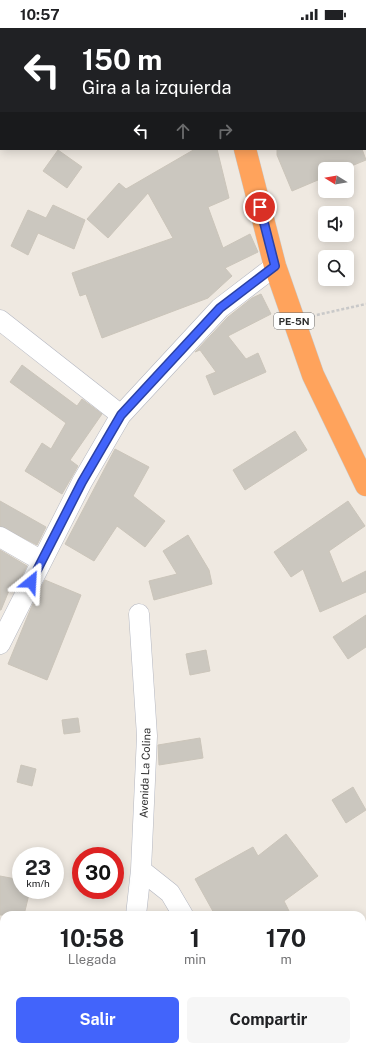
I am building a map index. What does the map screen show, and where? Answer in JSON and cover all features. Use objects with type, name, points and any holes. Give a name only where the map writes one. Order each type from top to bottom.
[{"type":"highway","name":"PE-5N","points":[[245,150],[275,266],[313,375],[366,485]]},
{"type":"street","points":[[0,644],[82,482],[121,415],[220,308],[275,266]]},
{"type":"street","points":[[0,320],[121,415]]},
{"type":"street","points":[[0,537],[42,561]]},
{"type":"street","name":"Avenida La Colina","points":[[136,911],[141,870],[147,736],[139,614]]},
{"type":"street","points":[[141,870],[170,893],[181,911]]},
{"type":"path","points":[[294,321],[366,304]]},
{"type":"building","points":[[58,150],[82,167],[67,188],[43,171]]},
{"type":"building","points":[[193,150],[217,150],[229,198],[208,207],[223,248],[250,234],[258,252],[225,268],[232,276],[208,298],[102,338],[86,294],[80,296],[72,273],[173,238],[148,193],[108,238],[87,219],[119,183],[126,189]]},
{"type":"building","points":[[277,150],[362,150],[366,160],[354,165],[354,162],[318,162],[318,180],[292,191],[277,155]]},
{"type":"building","points":[[53,205],[85,220],[74,249],[38,233],[28,255],[11,246],[28,210],[46,218]]},
{"type":"building","points":[[261,294],[271,314],[228,336],[246,359],[258,353],[266,372],[214,395],[206,376],[216,372],[200,350],[195,352],[228,317],[252,298]]},
{"type":"building","points":[[22,365],[77,406],[82,399],[102,414],[70,460],[78,466],[62,494],[25,471],[42,443],[51,449],[66,423],[10,382]]},
{"type":"building","points":[[295,431],[307,450],[245,490],[233,470]]},
{"type":"building","points":[[115,449],[149,467],[133,496],[165,521],[145,547],[117,526],[94,561],[65,544]]},
{"type":"building","points":[[0,501],[46,527],[37,545],[0,526]]},
{"type":"building","points":[[348,501],[365,526],[329,551],[342,583],[366,571],[366,592],[320,612],[303,569],[291,577],[274,552]]},
{"type":"building","points":[[188,535],[209,570],[212,584],[154,600],[149,581],[177,574],[163,551]]},
{"type":"building","points":[[0,550],[27,566],[17,585],[12,583],[1,610],[0,610]]},
{"type":"building","points":[[45,580],[81,595],[47,680],[8,664],[31,608]]},
{"type":"building","points":[[366,615],[366,647],[348,659],[333,637]]},
{"type":"building","points":[[206,650],[210,671],[190,675],[186,654]]},
{"type":"building","points":[[78,718],[80,732],[64,734],[62,720]]},
{"type":"building","points":[[200,738],[203,758],[159,765],[158,745]]},
{"type":"building","points":[[21,765],[36,769],[32,786],[17,782]]},
{"type":"building","points":[[353,787],[366,810],[346,823],[332,800]]},
{"type":"building","points":[[286,834],[318,876],[284,901],[289,911],[213,911],[195,879],[253,847],[258,856]]},
{"type":"building","points":[[0,876],[12,878],[12,899],[28,899],[25,911],[0,911]]},
{"type":"route","points":[[31,582],[82,482],[121,415],[220,308],[275,266],[260,207]]}]
